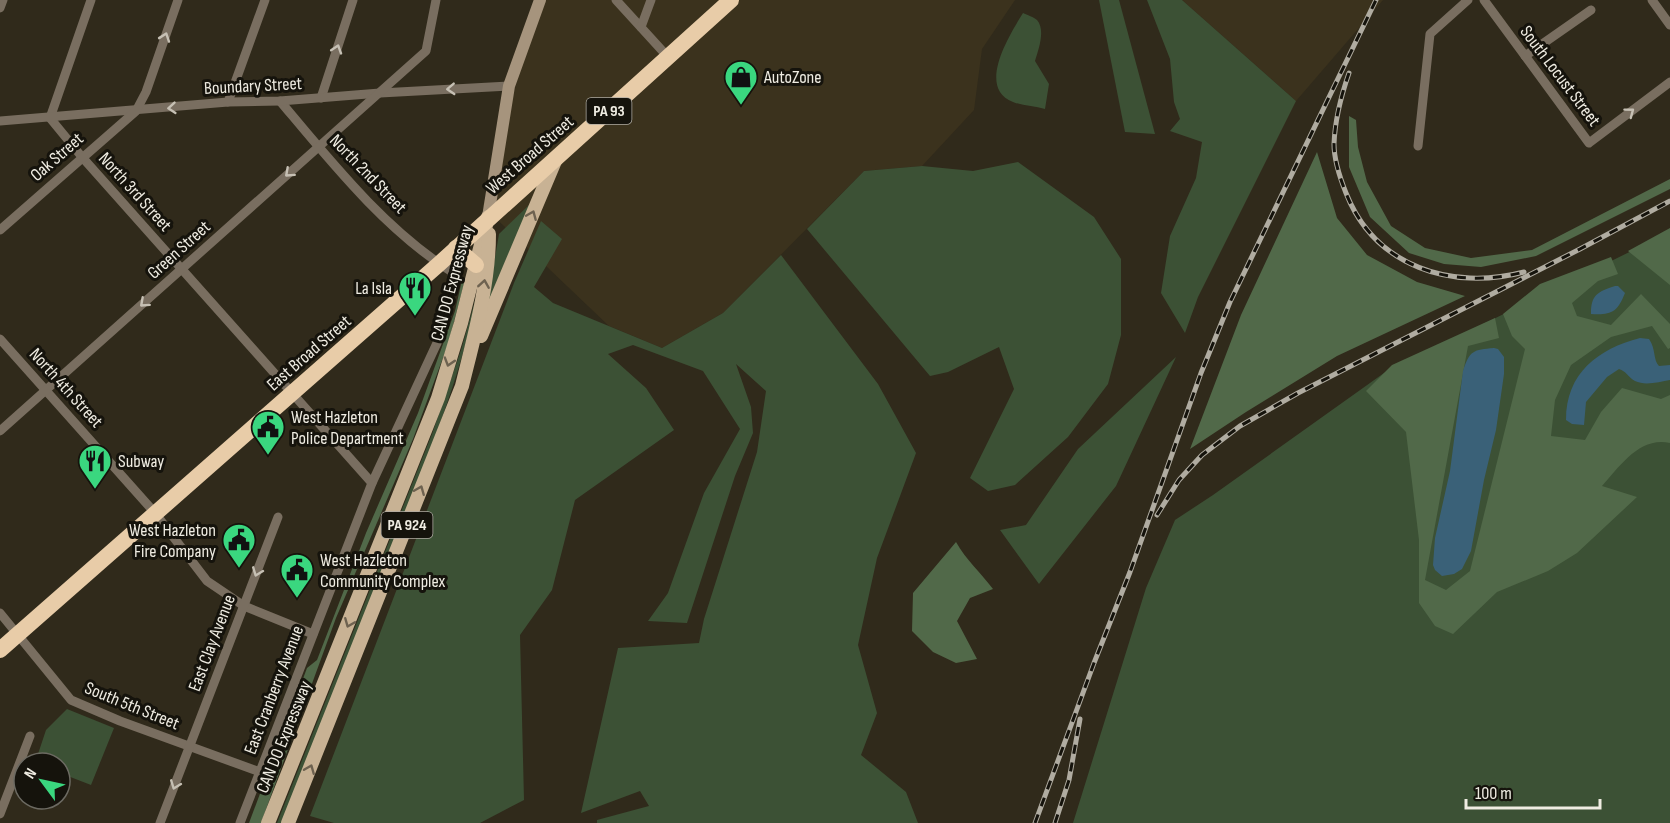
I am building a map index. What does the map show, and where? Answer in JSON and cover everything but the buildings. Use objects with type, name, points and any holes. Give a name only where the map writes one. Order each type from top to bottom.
[{"type":"highway","name":"West Broad Street","points":[[488,217],[555,160],[730,1]]},
{"type":"highway","name":"East Broad Street","points":[[18,634],[439,264],[488,217]]},
{"type":"highway","points":[[455,249],[476,265]]},
{"type":"highway","name":"PA 93","points":[[0,650],[18,634]]},
{"type":"main road","points":[[462,386],[555,160]]},
{"type":"main road","name":"CAN DO Expressway","points":[[268,823],[438,398],[488,217]]},
{"type":"main road","name":"CAN DO Expressway","points":[[288,823],[462,386],[478,320],[489,255],[488,217]]},
{"type":"street","points":[[0,8],[3,0]]},
{"type":"street","points":[[50,118],[91,0]]},
{"type":"street","points":[[228,102],[265,0]]},
{"type":"street","points":[[321,98],[353,0]]},
{"type":"street","name":"Green Street","points":[[0,431],[426,51],[436,0]]},
{"type":"street","points":[[488,217],[509,86],[540,0]]},
{"type":"street","points":[[616,0],[668,57]]},
{"type":"street","points":[[641,27],[651,0]]},
{"type":"street","points":[[1418,146],[1430,34],[1468,0]]},
{"type":"street","name":"South Locust Street","points":[[1484,0],[1589,142],[1670,82]]},
{"type":"street","points":[[1652,0],[1670,25]]},
{"type":"street","points":[[136,111],[146,92],[175,1]]},
{"type":"street","points":[[1525,56],[1592,10]]},
{"type":"street","name":"Boundary Street","points":[[0,121],[228,102],[280,101],[509,86]]},
{"type":"street","name":"North 2nd Street","points":[[280,101],[370,205],[439,264],[455,274]]},
{"type":"street","name":"Oak Street","points":[[0,230],[136,111]]},
{"type":"street","name":"North 3rd Street","points":[[50,118],[82,157],[372,483]]},
{"type":"street","name":"East Cranberry Avenue","points":[[240,823],[372,483],[437,344],[455,274],[455,249]]},
{"type":"street","name":"North 4th Street","points":[[0,339],[155,513],[207,581],[244,606],[313,634]]},
{"type":"street","name":"East Clay Avenue","points":[[160,823],[278,517]]},
{"type":"street","name":"South 5th Street","points":[[0,614],[71,700],[120,721],[260,772]]},
{"type":"street","points":[[0,814],[30,736]]},
{"type":"shaded area","points":[[539,0],[1015,0],[982,49],[974,110],[922,166],[864,171],[723,313],[662,348],[609,326],[483,206]]},
{"type":"shaded area","points":[[1182,0],[1383,0],[1296,101]]},
{"type":"green space","points":[[1099,0],[1119,0],[1155,134],[1125,132]]},
{"type":"green space","points":[[1147,0],[1182,0],[1296,101],[1198,297],[1185,333],[1161,293],[1170,236],[1196,178],[1202,142],[1170,131],[1180,119],[1174,102],[1170,59]]},
{"type":"green space","points":[[1023,13],[1040,24],[1040,40],[1035,61],[1049,84],[1045,109],[1013,102],[1002,95],[997,85],[996,73],[999,60]]},
{"type":"green space","points":[[1349,116],[1356,120],[1358,147],[1367,182],[1391,226],[1425,248],[1471,258],[1532,250],[1670,179],[1670,189],[1536,256],[1481,267],[1444,264],[1409,253],[1370,217],[1349,167]]},
{"type":"green space","points":[[1317,152],[1337,218],[1367,255],[1417,282],[1465,296],[1337,356],[1190,449],[1241,315]]},
{"type":"green space","points":[[1018,162],[1094,217],[1121,259],[1121,335],[1108,384],[1068,437],[1015,485],[988,491],[970,478],[1014,389],[999,347],[948,372],[930,376],[807,229],[864,171],[922,166],[973,171]]},
{"type":"green space","points":[[530,204],[487,305],[499,234]]},
{"type":"green space","points":[[541,221],[562,239],[534,287],[553,303],[662,348],[723,313],[781,255],[878,384],[916,453],[877,558],[858,645],[877,713],[861,755],[906,792],[918,823],[597,823],[597,820],[649,806],[640,791],[581,813],[618,648],[699,643],[704,619],[757,452],[766,391],[736,364],[751,407],[753,433],[735,476],[687,623],[648,621],[668,593],[704,493],[740,429],[703,371],[633,345],[608,354],[646,388],[674,430],[575,500],[552,590],[520,635],[524,800],[480,823],[334,823],[310,816],[514,283]]},
{"type":"green space","points":[[1670,228],[1670,285],[1628,251]]},
{"type":"green space","points":[[1670,232],[1670,823],[1073,823],[1146,588],[1175,520],[1384,373]]},
{"type":"green space","points":[[1611,257],[1618,274],[1598,281],[1572,303],[1577,316],[1611,325],[1641,294],[1670,324],[1670,348],[1668,349],[1652,326],[1611,337],[1571,365],[1555,400],[1551,436],[1585,440],[1601,412],[1622,388],[1661,399],[1670,395],[1670,443],[1659,442],[1640,448],[1631,454],[1602,486],[1637,497],[1577,553],[1548,571],[1497,592],[1453,634],[1435,626],[1419,603],[1419,540],[1406,432],[1366,391],[1392,365],[1495,318],[1499,338],[1468,346],[1425,580],[1446,590],[1470,571],[1525,349],[1512,336],[1503,314],[1540,284]]},
{"type":"green space","points":[[462,280],[465,280],[448,344],[413,439],[336,618],[261,823],[249,823],[307,668],[317,660],[366,533],[418,413],[455,311]]},
{"type":"green space","points":[[478,290],[463,354],[431,448],[282,823],[277,823],[432,434],[461,350]]},
{"type":"green space","points":[[1176,357],[1116,486],[1039,584],[1000,530],[1026,525],[1078,449]]},
{"type":"green space","points":[[956,542],[993,589],[970,598],[957,621],[977,659],[956,663],[933,652],[912,631],[913,593]]},
{"type":"green space","points":[[67,709],[114,728],[91,785],[72,778],[72,751],[39,751],[46,730]]},
{"type":"water","points":[[1615,286],[1625,293],[1616,309],[1604,314],[1591,314],[1594,298],[1604,290]]},
{"type":"water","points":[[1640,338],[1649,339],[1659,366],[1670,365],[1670,380],[1643,383],[1619,369],[1607,377],[1586,402],[1584,425],[1572,424],[1566,420],[1567,403],[1572,389],[1578,376],[1587,366],[1598,356],[1611,349]]},
{"type":"water","points":[[1498,349],[1504,357],[1504,374],[1496,430],[1471,551],[1462,569],[1454,574],[1442,576],[1433,565],[1435,538],[1450,471],[1463,371],[1473,352]]},
{"type":"railway","points":[[1035,823],[1130,572],[1201,373],[1230,302],[1376,0]]},
{"type":"railway","points":[[1349,73],[1337,117],[1335,156],[1346,193],[1359,218],[1376,239],[1396,256],[1444,275],[1470,278],[1497,277],[1524,272]]},
{"type":"railway","points":[[1157,515],[1179,480],[1202,455],[1240,426],[1298,393],[1670,201]]},
{"type":"railway","points":[[1055,823],[1069,780],[1080,719]]},
{"type":"place","name":"AutoZone","points":[[741,106]]},
{"type":"place","name":"La Isla","points":[[415,317]]},
{"type":"place","name":"West Hazleton Police Department","points":[[268,456]]},
{"type":"place","name":"Subway","points":[[95,490]]},
{"type":"place","name":"West Hazleton Fire Company","points":[[239,569]]},
{"type":"place","name":"West Hazleton Community Complex","points":[[297,599]]}]
